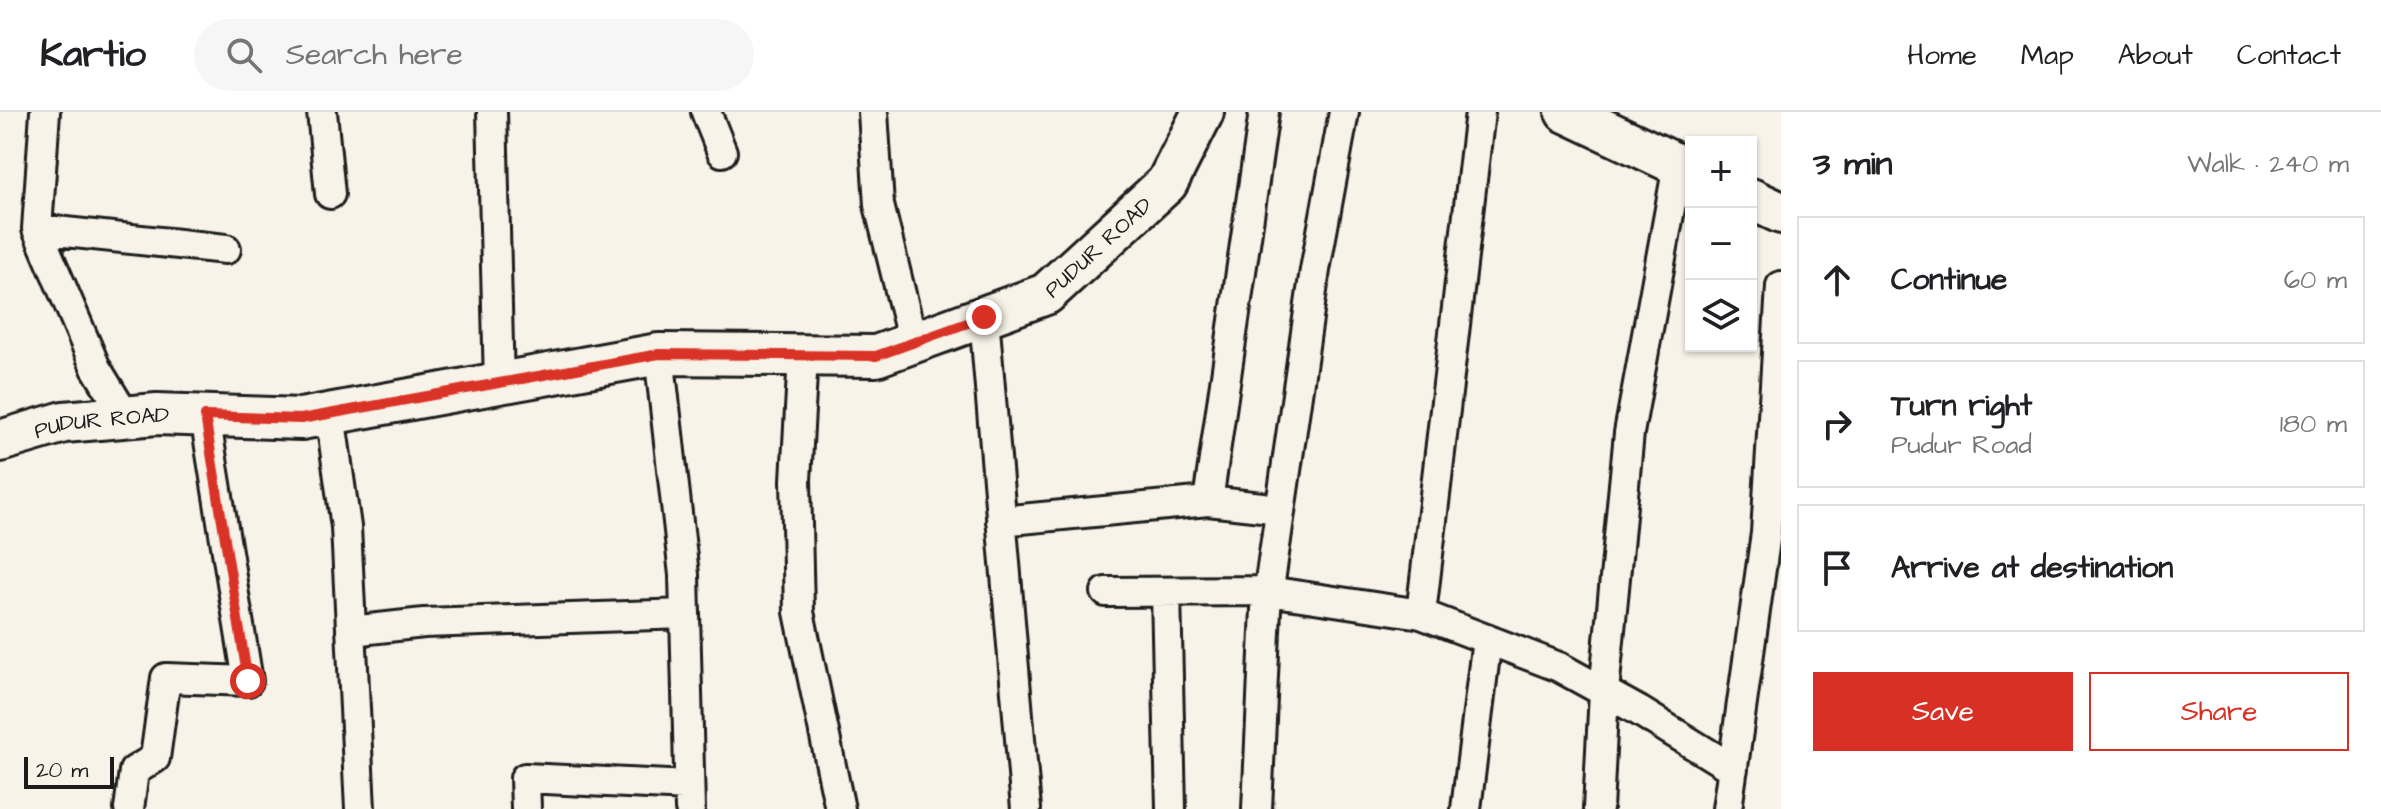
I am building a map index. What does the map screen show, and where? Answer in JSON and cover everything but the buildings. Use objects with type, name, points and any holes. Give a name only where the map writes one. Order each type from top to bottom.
[{"type":"street","points":[[45,112],[37,229],[96,368],[126,417]]},
{"type":"street","points":[[322,112],[330,194]]},
{"type":"street","points":[[492,112],[499,384]]},
{"type":"street","points":[[706,112],[722,152]]},
{"type":"street","points":[[873,112],[879,205],[913,343]]},
{"type":"street","name":"PUDUR ROAD","points":[[0,441],[64,422],[157,414],[301,419],[659,354],[876,356],[1046,294],[1167,183],[1203,112]]},
{"type":"street","points":[[1208,501],[1264,112]]},
{"type":"street","points":[[1257,809],[1268,591],[1315,270],[1344,112]]},
{"type":"street","points":[[1421,614],[1480,112]]},
{"type":"street","points":[[1566,112],[1685,168],[1629,433],[1604,692],[1598,809]]},
{"type":"street","points":[[1757,202],[1781,213]]},
{"type":"street","points":[[37,229],[226,249]]},
{"type":"street","points":[[1727,809],[1766,533],[1781,286]]},
{"type":"street","points":[[984,317],[1026,809]]},
{"type":"street","points":[[526,809],[525,778],[689,798],[684,575],[659,354]]},
{"type":"street","points":[[803,356],[796,480],[799,612],[840,809]]},
{"type":"street","points":[[330,414],[346,527],[360,809]]},
{"type":"street","points":[[129,809],[134,771],[155,758],[166,678],[248,681],[205,416]]},
{"type":"street","points":[[1001,521],[1208,501],[1280,509]]},
{"type":"street","points":[[1106,592],[1268,591],[1421,614],[1559,667],[1733,769]]},
{"type":"street","points":[[1166,592],[1171,809]]},
{"type":"street","points":[[351,631],[424,623],[685,614]]},
{"type":"street","points":[[1466,809],[1487,639]]},
{"type":"route","points":[[248,681],[205,416],[301,419],[659,354],[876,356],[984,317]]}]
